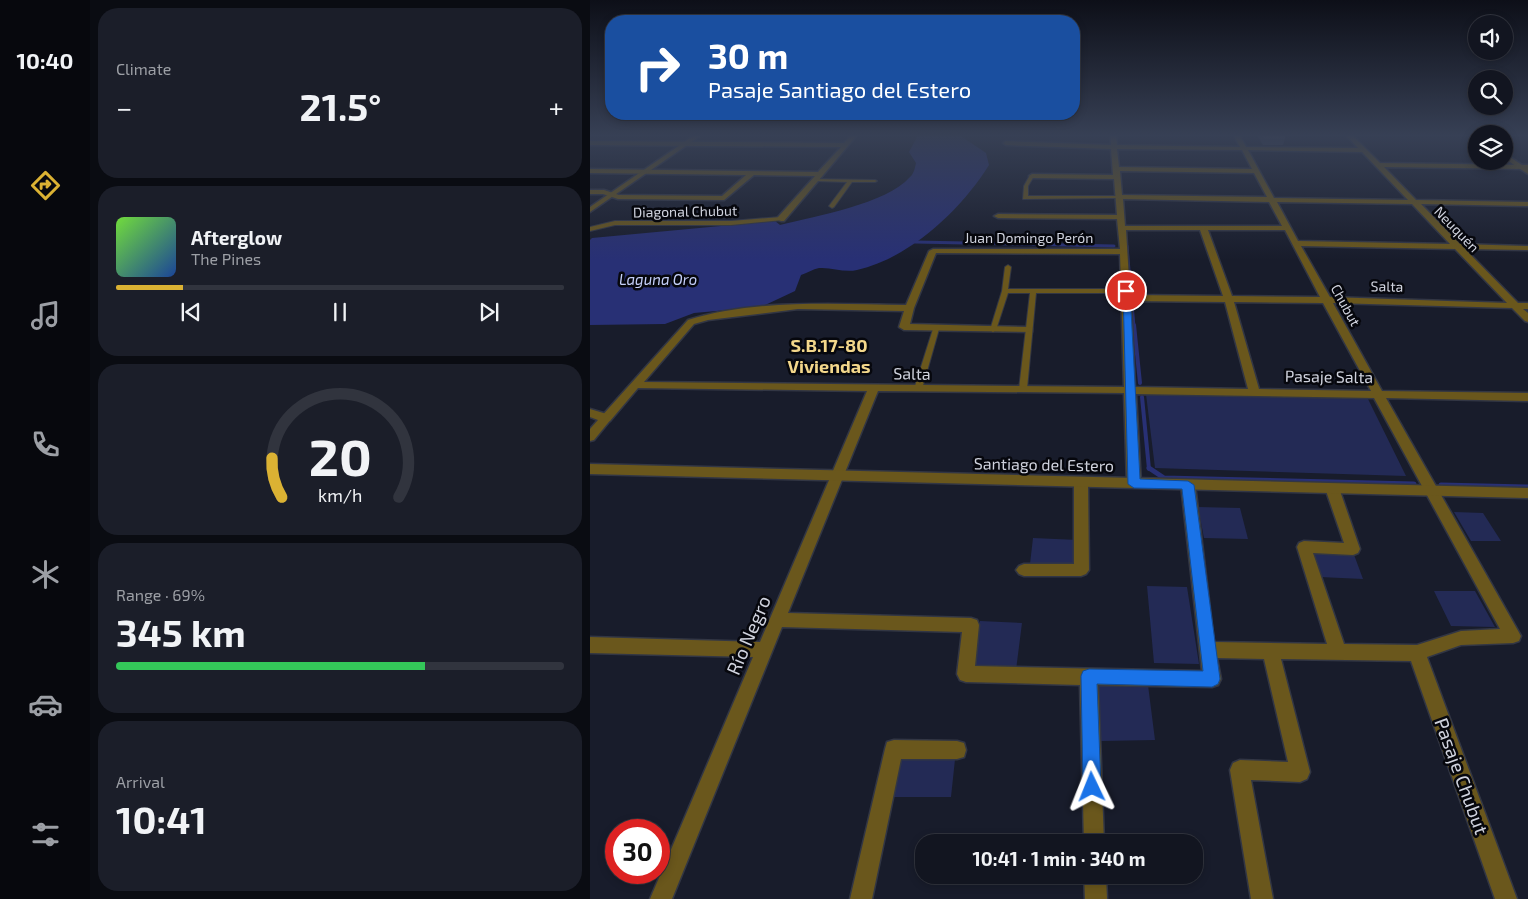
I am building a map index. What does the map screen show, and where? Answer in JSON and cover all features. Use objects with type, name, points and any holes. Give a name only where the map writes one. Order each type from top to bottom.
[{"type":"street","points":[[590,210],[638,176]]},
{"type":"street","points":[[590,192],[618,197],[724,198],[749,176]]},
{"type":"street","points":[[800,176],[817,177]]},
{"type":"street","points":[[1117,176],[1124,252],[1128,390],[1134,484]]},
{"type":"street","name":"Chubut","points":[[1258,176],[1430,490],[1513,636],[1461,638],[1417,653]]},
{"type":"street","name":"Neuquén","points":[[1389,176],[1528,318]]},
{"type":"street","points":[[781,218],[817,177]]},
{"type":"street","points":[[1119,197],[1271,198],[1528,204]]},
{"type":"street","name":"Juan Domingo Perón","points":[[998,216],[1121,217]]},
{"type":"street","points":[[1122,228],[1287,228]]},
{"type":"street","points":[[1203,228],[1229,300],[1254,391]]},
{"type":"street","points":[[1296,243],[1528,248]]},
{"type":"street","name":"Juan Domingo Perón","points":[[909,308],[933,251],[1124,252]]},
{"type":"street","name":"Salta","points":[[1125,295],[1229,300],[1327,300],[1514,304],[1528,306]]},
{"type":"street","points":[[590,437],[691,322],[707,317],[798,306],[909,308],[904,327],[1028,330]]},
{"type":"street","name":"Salta","points":[[636,386],[1128,390]]},
{"type":"street","name":"Río Negro","points":[[661,899],[839,477],[874,388]]},
{"type":"street","name":"Pasaje Salta","points":[[1128,390],[1528,397]]},
{"type":"street","points":[[590,414],[606,418]]},
{"type":"street","name":"Santiago del Estero","points":[[590,469],[839,477],[1528,492]]},
{"type":"street","points":[[1024,570],[1080,570],[1081,482]]},
{"type":"street","points":[[778,620],[970,625],[966,674],[1212,679],[1188,485]]},
{"type":"street","points":[[1332,488],[1353,549],[1304,547],[1338,653]]},
{"type":"street","points":[[590,644],[765,650]]},
{"type":"street","points":[[1208,650],[1417,653]]},
{"type":"street","points":[[1262,899],[1240,770],[1300,772],[1271,652]]},
{"type":"street","name":"Pasaje Chubut","points":[[1417,653],[1506,899]]},
{"type":"street","points":[[1089,676],[1094,834]]},
{"type":"street","points":[[861,899],[894,749],[957,750]]},
{"type":"street","points":[[1095,884],[1096,899]]},
{"type":"lane","points":[[1032,176],[1026,186],[1025,198],[1119,197]]},
{"type":"lane","points":[[817,177],[875,181]]},
{"type":"lane","points":[[832,206],[851,180]]},
{"type":"lane","name":"Diagonal Chubut","points":[[590,229],[615,223],[731,223],[781,218]]},
{"type":"lane","points":[[993,330],[1006,291],[1008,267]]},
{"type":"lane","points":[[1006,291],[1125,295]]},
{"type":"lane","points":[[1023,389],[1033,291]]},
{"type":"lane","points":[[918,389],[936,329]]},
{"type":"shaded area","points":[[1146,394],[1368,399],[1406,476],[1155,468]]},
{"type":"shaded area","points":[[1198,507],[1240,508],[1248,539],[1204,538]]},
{"type":"shaded area","points":[[1454,512],[1483,513],[1501,541],[1471,541]]},
{"type":"shaded area","points":[[1033,538],[1078,540],[1076,566],[1030,564]]},
{"type":"shaded area","points":[[1311,551],[1353,552],[1363,579],[1320,577]]},
{"type":"shaded area","points":[[1147,586],[1187,587],[1199,664],[1154,663]]},
{"type":"shaded area","points":[[1434,591],[1475,591],[1495,627],[1451,626]]},
{"type":"shaded area","points":[[980,621],[1022,623],[1016,670],[972,668]]},
{"type":"shaded area","points":[[1148,685],[1155,740],[1101,741],[1097,686]]},
{"type":"shaded area","points":[[901,750],[956,750],[951,797],[893,797]]},
{"type":"water","name":"Laguna Oro","points":[[911,176],[981,176],[964,199],[932,230],[896,255],[877,264],[847,271],[824,268],[814,269],[801,275],[795,291],[761,307],[694,313],[665,324],[590,325],[590,240],[592,238],[775,221],[780,225],[868,202],[885,195]]},
{"type":"waterway","points":[[915,242],[1114,246]]},
{"type":"waterway","points":[[1127,246],[1131,295]]},
{"type":"waterway","points":[[1132,304],[1134,327]]},
{"type":"waterway","points":[[1134,325],[1140,383]]},
{"type":"waterway","points":[[1142,397],[1149,469]]},
{"type":"waterway","points":[[1149,468],[1164,478],[1414,484]]},
{"type":"waterway","points":[[1441,485],[1528,487]]},
{"type":"district","name":"S.B.17-80 Viviendas","points":[[829,355]]},
{"type":"route","points":[[1092,787],[1089,676],[1212,679],[1188,485],[1134,484],[1128,390],[1126,291]]}]
